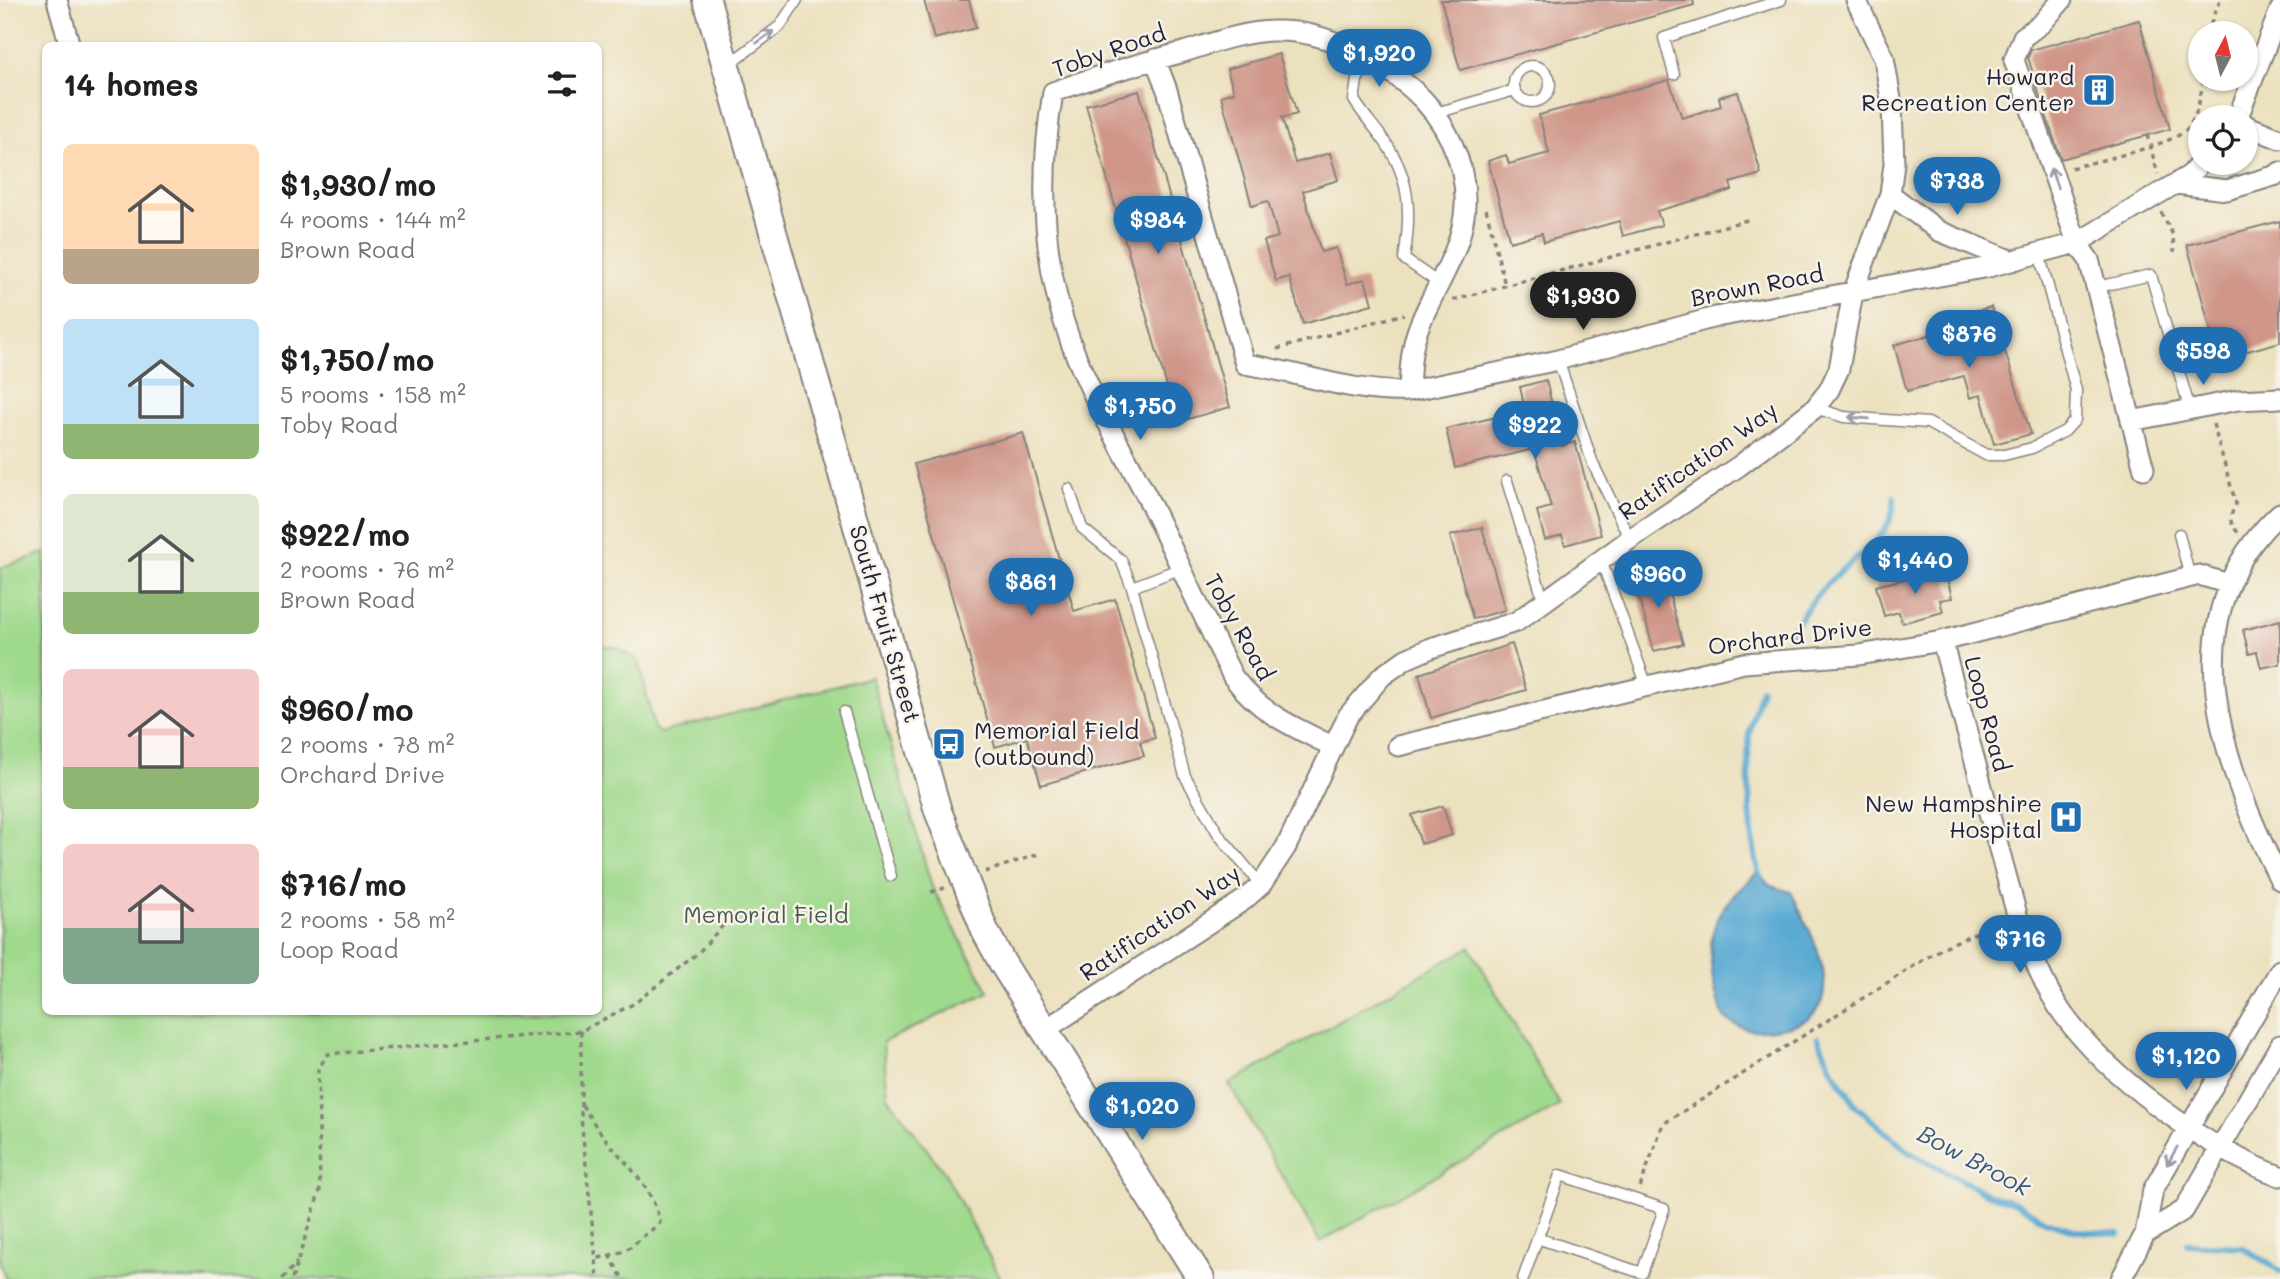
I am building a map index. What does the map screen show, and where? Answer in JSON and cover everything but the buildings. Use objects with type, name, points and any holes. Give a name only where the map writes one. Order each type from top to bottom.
[{"type":"street","points":[[57,0],[69,42]]},
{"type":"street","name":"South Fruit Street","points":[[707,0],[938,810],[985,932],[1043,1031],[1201,1279]]},
{"type":"street","name":"Ratification Way","points":[[1043,1031],[1244,900],[1261,885],[1286,847],[1332,746],[1363,695],[1382,676],[1406,659],[1516,622],[1630,539],[1739,466],[1815,408],[1839,369],[1853,293],[1890,194],[1894,164],[1890,93],[1884,58],[1856,0]]},
{"type":"street","points":[[2062,0],[2042,23],[2023,37],[2014,60],[2077,243],[2089,260],[2144,470]]},
{"type":"street","points":[[2243,105],[2280,10]]},
{"type":"street","name":"Toby Road","points":[[1332,746],[1274,717],[1251,700],[1233,677],[1071,343],[1050,265],[1043,183],[1045,143],[1053,92],[1155,59],[1249,34],[1272,31],[1319,37],[1369,58],[1402,80],[1436,113],[1457,156],[1466,202],[1464,226],[1444,293],[1419,326],[1410,360],[1409,391]]},
{"type":"street","name":"Brown Road","points":[[1155,59],[1167,89],[1245,365],[1305,375],[1350,388],[1409,391],[1558,360],[1716,317],[2012,261],[2077,243],[2168,184],[2190,175]]},
{"type":"street","points":[[2258,130],[2280,139]]},
{"type":"street","points":[[2168,184],[2227,190],[2277,176],[2280,172]]},
{"type":"street","points":[[1890,194],[1928,225],[2012,261]]},
{"type":"street","points":[[2132,421],[2238,400],[2280,398]]},
{"type":"street","points":[[2280,513],[2252,545],[2229,584],[2213,637],[2214,687],[2232,767],[2250,820],[2280,880]]},
{"type":"street","name":"Orchard Drive","points":[[1398,746],[1744,663],[1859,655],[1942,641],[2199,575],[2229,584]]},
{"type":"street","name":"Loop Road","points":[[1942,641],[2019,922],[2034,959],[2063,1013],[2106,1063],[2189,1127],[2250,1165],[2280,1176]]},
{"type":"street","points":[[2122,1279],[2145,1234],[2153,1190],[2280,970]]},
{"type":"street","points":[[2145,1234],[2184,1210],[2280,1045]]},
{"type":"lane","points":[[725,67],[780,26],[797,0]]},
{"type":"lane","points":[[1674,74],[1664,38],[1781,0]]},
{"type":"lane","points":[[1369,58],[1357,80],[1354,100],[1398,164],[1408,194],[1411,222],[1404,259],[1444,293]]},
{"type":"lane","points":[[1436,113],[1515,90]]},
{"type":"lane","points":[[1815,408],[1844,417],[1928,423],[1986,455],[2004,455],[2032,448],[2066,432],[2075,421],[2076,390],[2039,253]]},
{"type":"lane","points":[[2097,287],[2151,275],[2190,410]]},
{"type":"lane","points":[[1558,360],[1593,464],[1630,539]]},
{"type":"lane","points":[[1507,481],[1545,603]]},
{"type":"lane","points":[[1069,488],[1083,528],[1121,560],[1132,587],[1185,776],[1219,835],[1261,885]]},
{"type":"lane","points":[[2179,534],[2190,578]]},
{"type":"lane","points":[[1601,560],[1647,687]]},
{"type":"lane","points":[[1132,587],[1180,569]]},
{"type":"lane","points":[[844,712],[891,876]]},
{"type":"lane","points":[[1523,1279],[1537,1238],[1560,1175],[1664,1209],[1642,1273],[1537,1238]]},
{"type":"path","points":[[2212,21],[2220,0]]},
{"type":"path","points":[[2053,173],[2150,145],[2186,130],[2193,120],[2201,91]]},
{"type":"path","points":[[2147,135],[2168,184]]},
{"type":"path","points":[[1485,207],[1505,285]]},
{"type":"path","points":[[2161,210],[2173,235],[2174,252]]},
{"type":"path","points":[[1444,293],[1505,285],[1751,219]]},
{"type":"path","points":[[1273,350],[1409,312]]},
{"type":"path","points":[[2211,418],[2236,504],[2230,516],[2230,523],[2252,545]]},
{"type":"path","points":[[1009,862],[1039,854]]},
{"type":"path","points":[[292,1279],[320,1190],[318,1069],[328,1054],[581,1031],[635,1003],[699,952],[726,922]]},
{"type":"path","points":[[1636,1198],[1663,1124],[1944,947],[1985,929],[2001,926]]},
{"type":"path","points":[[581,1031],[581,1103],[598,1279]]},
{"type":"path","points":[[581,1103],[603,1136],[643,1180],[656,1205],[660,1223],[625,1251],[596,1259]]},
{"type":"path","points":[[609,1255],[624,1279]]},
{"type":"path","points":[[282,1279],[298,1261]]},
{"type":"green space","name":"Memorial Field","points":[[42,554],[42,1015],[602,1015],[602,645],[618,648],[639,661],[654,728],[659,733],[871,677],[932,887],[989,992],[883,1042],[888,1097],[946,1175],[1001,1279],[6,1279],[0,1264],[0,568]]},
{"type":"green space","points":[[1470,947],[1560,1105],[1320,1242],[1229,1084]]},
{"type":"water","points":[[1758,872],[1769,885],[1791,892],[1817,948],[1823,969],[1824,988],[1820,1005],[1808,1019],[1769,1030],[1746,1029],[1724,1018],[1712,977],[1711,947],[1717,919],[1724,907]]},
{"type":"waterway","name":"Bow Brook","points":[[1788,636],[1825,587],[1884,531],[1893,510],[1894,497]]},
{"type":"waterway","name":"Bow Brook","points":[[1760,877],[1752,827],[1748,751],[1750,730],[1761,689]]},
{"type":"waterway","name":"Bow Brook","points":[[1818,1038],[1832,1069],[1856,1106],[1910,1153],[1988,1194],[2016,1203],[2045,1221],[2077,1231],[2119,1234]]},
{"type":"waterway","name":"Bow Brook","points":[[2188,1244],[2242,1247],[2280,1271]]},
{"type":"place","name":"Howard Recreation Center","points":[[2099,90]]},
{"type":"place","name":"Memorial Field (outbound)","points":[[949,744]]},
{"type":"place","name":"New Hampshire Hospital","points":[[2066,817]]}]
